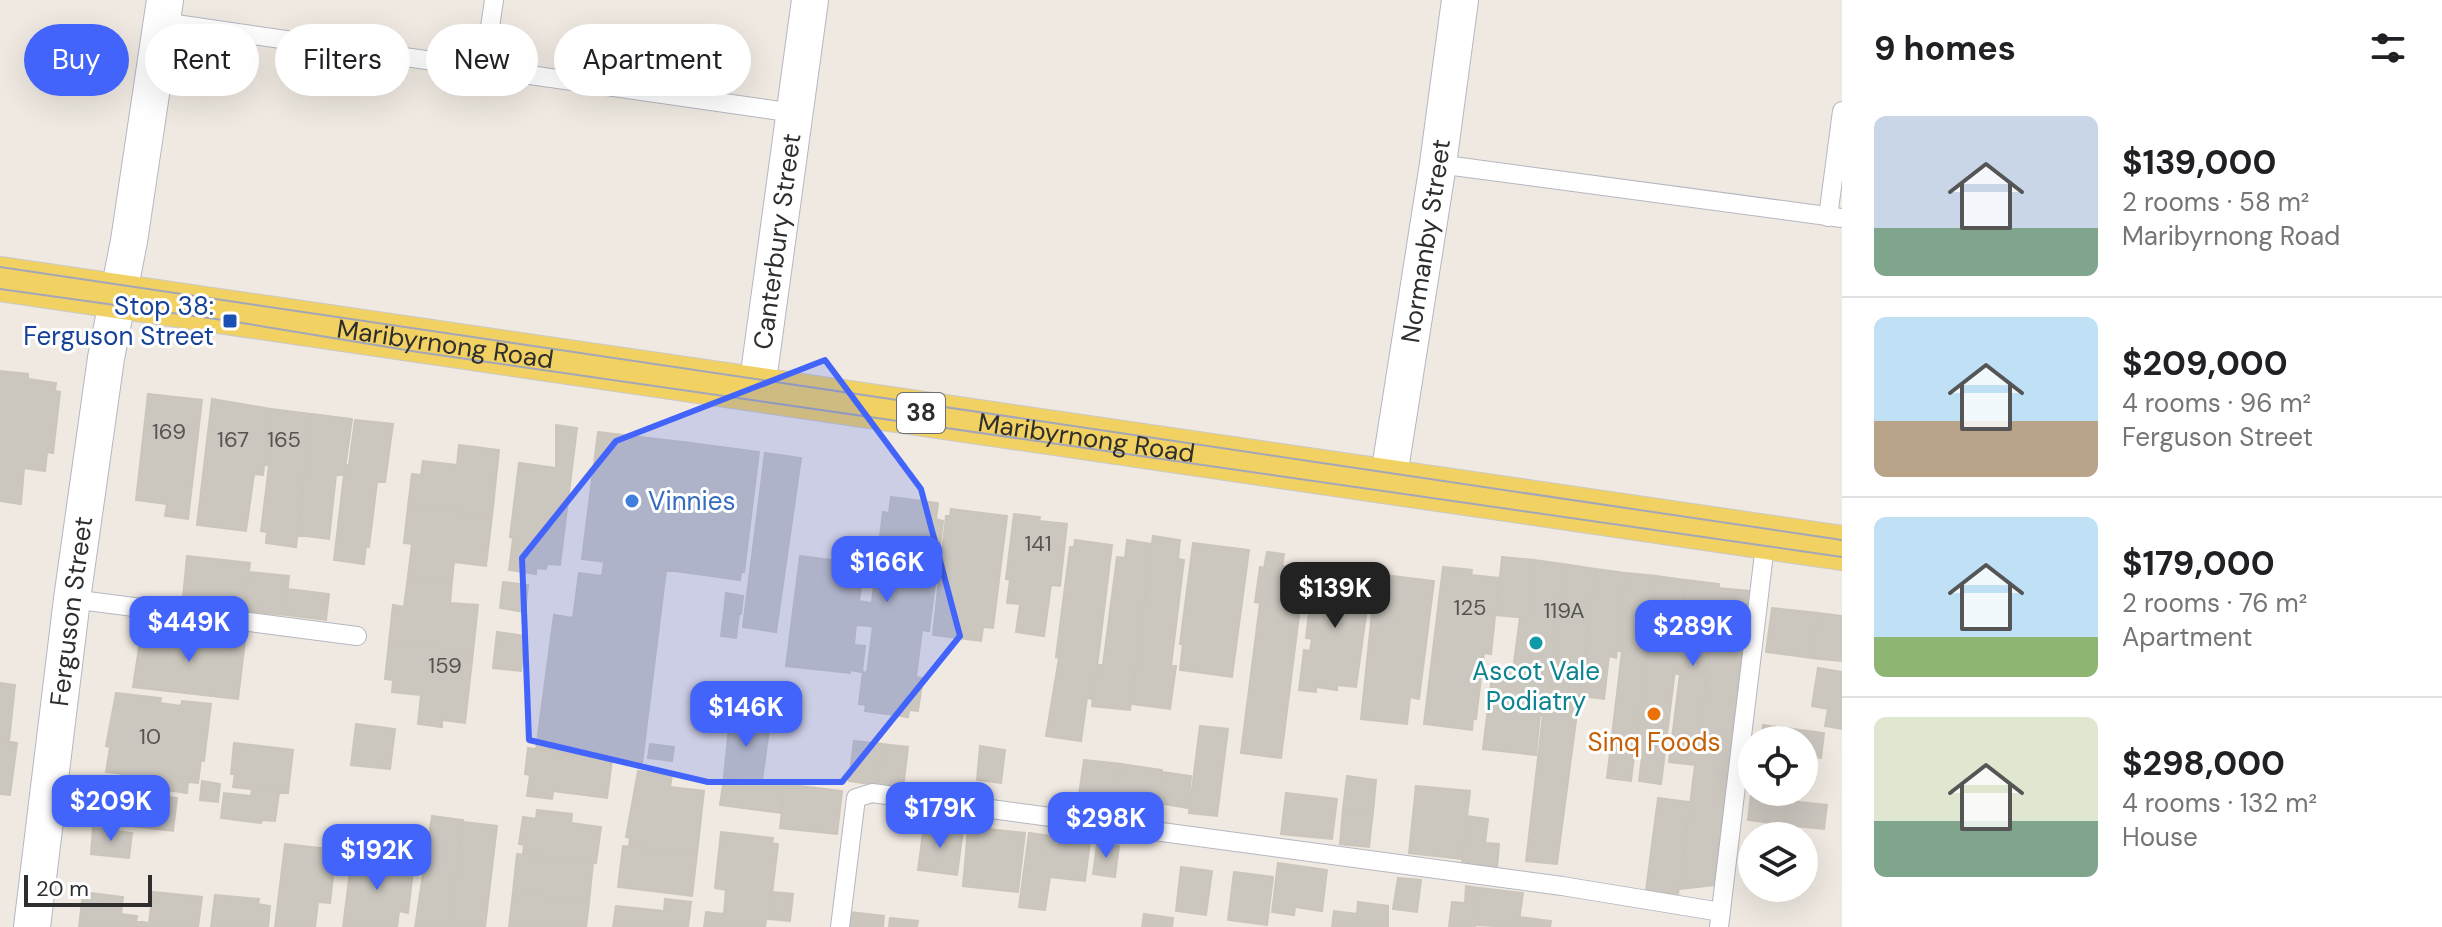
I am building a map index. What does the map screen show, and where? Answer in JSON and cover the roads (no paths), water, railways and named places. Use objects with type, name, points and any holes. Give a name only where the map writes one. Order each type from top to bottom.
[{"type":"main road","name":"Maribyrnong Road","points":[[0,279],[1842,548]]},
{"type":"street","name":"Canterbury Street","points":[[757,388],[810,0]]},
{"type":"street","name":"Normanby Street","points":[[1388,482],[1438,164],[1460,0]]},
{"type":"street","name":"Ferguson Street","points":[[32,927],[72,599],[163,11]]},
{"type":"lane","points":[[490,24],[494,0]]},
{"type":"lane","points":[[163,11],[426,58]]},
{"type":"lane","points":[[538,76],[794,113]]},
{"type":"lane","points":[[1438,164],[1835,218],[1842,111]]},
{"type":"lane","points":[[840,927],[856,798],[872,793],[1562,886],[1720,920],[1766,537]]},
{"type":"lane","points":[[72,599],[357,636]]},
{"type":"tram line","points":[[0,267],[1842,540]]},
{"type":"tram line","points":[[0,289],[1842,557]]},
{"type":"place","name":"Stop 38: Ferguson Street","points":[[230,321]]},
{"type":"place","name":"Vinnies","points":[[632,501]]},
{"type":"place","name":"Ascot Vale Podiatry","points":[[1536,643]]},
{"type":"place","name":"Sinq Foods","points":[[1654,714]]}]
